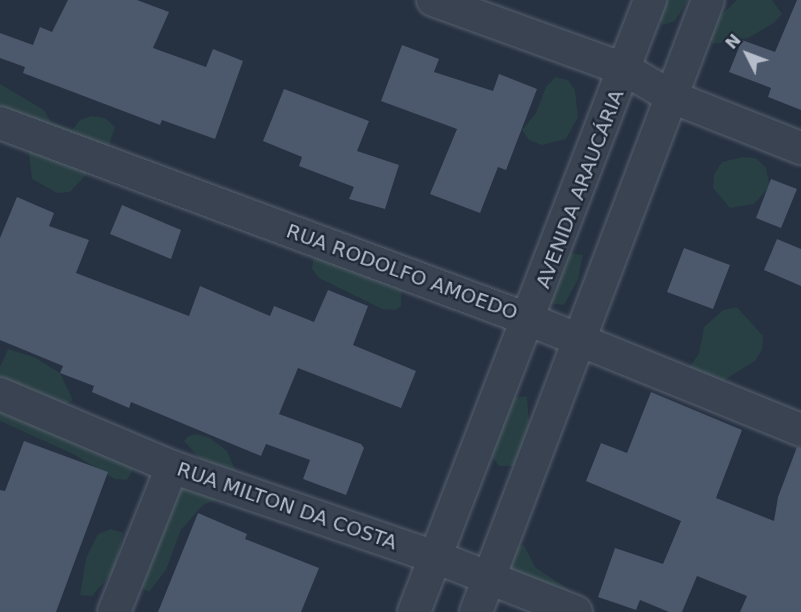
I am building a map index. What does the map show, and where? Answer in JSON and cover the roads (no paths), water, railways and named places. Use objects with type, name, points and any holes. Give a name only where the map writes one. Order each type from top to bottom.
[{"type":"street","points":[[433,0],[626,70],[672,97],[801,148]]},
{"type":"street","name":"AVENIDA ARAUCÁRIA","points":[[414,612],[438,558],[530,320],[626,70],[650,0]]},
{"type":"street","points":[[476,612],[708,0]]},
{"type":"street","name":"RUA RODOLFO AMOEDO","points":[[0,123],[530,320],[801,430]]},
{"type":"street","name":"RUA MILTON DA COSTA","points":[[0,394],[172,467],[438,558],[576,612]]},
{"type":"street","points":[[114,612],[172,467]]}]
